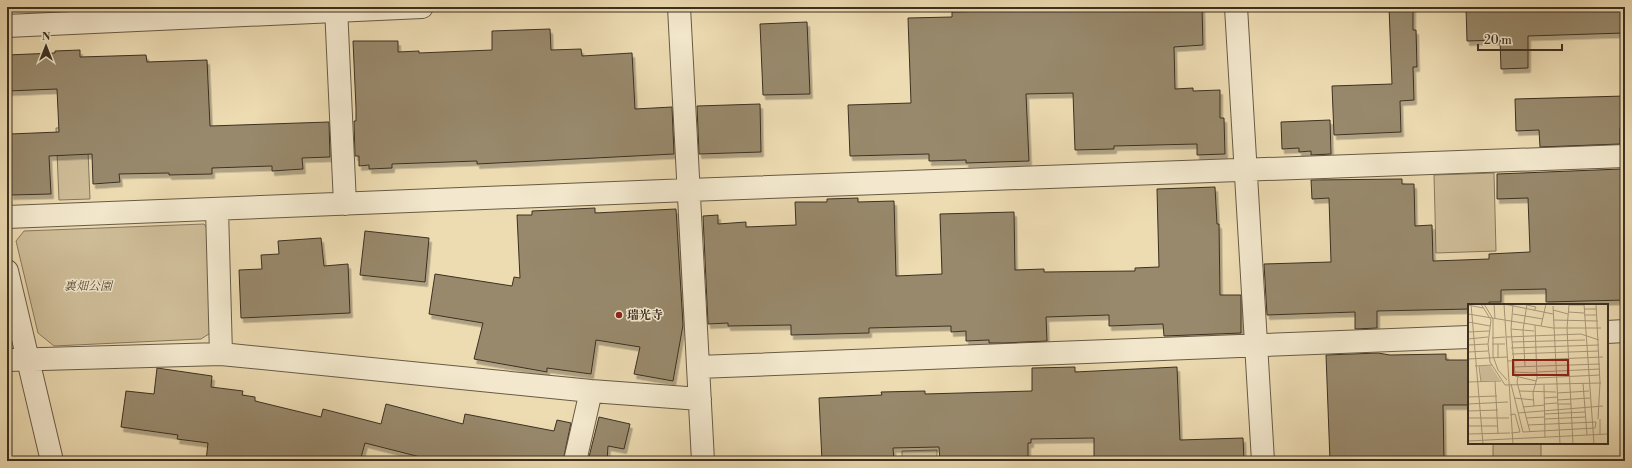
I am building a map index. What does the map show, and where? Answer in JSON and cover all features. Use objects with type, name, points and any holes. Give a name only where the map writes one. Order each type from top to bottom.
[{"type":"street","points":[[7,26],[336,9],[422,7]]},
{"type":"street","points":[[679,7],[703,461]]},
{"type":"street","points":[[1236,7],[1263,461]]},
{"type":"street","points":[[336,9],[345,204]]},
{"type":"street","points":[[7,217],[689,190],[1625,156]]},
{"type":"street","points":[[217,209],[221,354]]},
{"type":"street","points":[[7,271],[17,359],[52,461]]},
{"type":"street","points":[[1608,332],[1625,331]]},
{"type":"street","points":[[698,367],[1468,337]]},
{"type":"street","points":[[17,359],[221,354],[591,391],[700,400]]},
{"type":"street","points":[[575,461],[591,391]]},
{"type":"green space","points":[[87,127],[90,199],[59,200],[56,128]]},
{"type":"green space","points":[[1494,173],[1496,251],[1436,253],[1434,175]]},
{"type":"green space","name":"裏畑公園","points":[[204,224],[209,230],[212,332],[201,339],[54,346],[38,333],[16,241],[24,231]]},
{"type":"green space","points":[[1493,444],[1541,444],[1541,461],[1493,461]]},
{"type":"green space","points":[[937,450],[937,461],[902,461],[902,451]]},
{"type":"building","points":[[1202,7],[1203,45],[1174,47],[1175,89],[1193,88],[1193,91],[1220,90],[1220,118],[1224,118],[1225,154],[1197,155],[1197,144],[1114,146],[1114,149],[1075,150],[1073,93],[1026,94],[1029,161],[966,163],[966,160],[929,161],[929,154],[850,156],[848,105],[911,103],[908,18],[952,17],[952,12]]},
{"type":"building","points":[[1389,7],[1413,7],[1413,30],[1416,30],[1417,67],[1413,67],[1414,100],[1400,101],[1401,132],[1334,135],[1332,86],[1392,84]]},
{"type":"building","points":[[1466,7],[1624,7],[1624,33],[1528,36],[1528,68],[1501,69],[1500,40],[1467,41]]},
{"type":"building","points":[[807,22],[810,94],[763,95],[760,24]]},
{"type":"building","points":[[550,29],[551,50],[581,49],[582,56],[632,53],[635,109],[672,107],[674,154],[477,164],[477,161],[392,164],[392,168],[369,169],[369,165],[359,166],[359,156],[355,156],[354,121],[356,121],[356,108],[353,41],[398,41],[398,52],[419,51],[419,53],[492,50],[492,31]]},
{"type":"building","points":[[80,50],[80,57],[146,55],[147,62],[207,60],[210,126],[329,122],[330,157],[302,158],[303,169],[272,171],[272,166],[212,168],[212,174],[119,174],[120,182],[93,184],[92,154],[49,156],[51,194],[11,195],[10,134],[59,132],[57,89],[8,91],[7,55],[55,53],[55,51]]},
{"type":"building","points":[[1625,96],[1625,128],[1620,128],[1620,144],[1540,147],[1539,130],[1516,131],[1515,99]]},
{"type":"building","points":[[760,104],[761,152],[699,154],[697,106]]},
{"type":"building","points":[[1330,120],[1331,154],[1311,155],[1311,151],[1299,152],[1299,148],[1282,149],[1281,122]]},
{"type":"building","points":[[1621,169],[1623,248],[1625,247],[1625,300],[1546,302],[1546,289],[1501,290],[1501,302],[1489,302],[1489,304],[1468,304],[1468,309],[1377,311],[1377,328],[1355,329],[1355,312],[1267,315],[1264,264],[1331,262],[1329,198],[1312,199],[1311,180],[1402,179],[1402,184],[1414,184],[1415,226],[1432,225],[1433,261],[1489,259],[1489,254],[1530,252],[1528,198],[1497,199],[1497,174]]},
{"type":"building","points":[[1215,187],[1217,224],[1219,224],[1220,295],[1241,295],[1241,333],[1164,336],[1163,324],[1109,326],[1109,315],[1046,317],[1047,341],[1004,343],[989,343],[989,340],[966,341],[966,331],[951,332],[951,326],[869,328],[869,333],[791,335],[791,325],[728,326],[728,323],[708,324],[703,216],[718,215],[718,224],[746,222],[746,227],[796,225],[795,202],[827,202],[827,199],[858,198],[858,202],[894,201],[896,276],[942,274],[940,214],[1014,212],[1015,270],[1044,269],[1044,272],[1135,271],[1135,268],[1159,267],[1157,189]]},
{"type":"building","points":[[595,208],[595,213],[676,209],[683,325],[673,381],[634,374],[640,347],[596,340],[591,374],[547,368],[547,372],[474,359],[483,323],[429,314],[435,274],[512,286],[514,277],[520,278],[517,215],[532,215],[532,211]]},
{"type":"building","points":[[365,231],[429,238],[425,282],[360,275]]},
{"type":"building","points":[[321,238],[324,266],[348,264],[350,313],[241,318],[239,270],[262,269],[261,255],[279,254],[278,241]]},
{"type":"building","points":[[1378,353],[1390,355],[1446,354],[1446,360],[1468,360],[1468,405],[1443,405],[1444,461],[1330,461],[1326,355]]},
{"type":"building","points":[[1075,367],[1075,372],[1177,367],[1180,440],[1243,438],[1244,461],[1094,461],[1094,438],[1031,439],[1031,443],[1028,443],[1028,461],[940,461],[939,447],[893,448],[894,461],[822,461],[819,398],[882,395],[881,392],[925,391],[925,394],[1032,391],[1032,368]]},
{"type":"building","points":[[157,368],[212,376],[211,387],[243,391],[242,395],[255,397],[255,401],[321,417],[323,409],[381,424],[386,404],[463,424],[465,414],[554,431],[557,420],[571,423],[563,461],[436,461],[365,443],[360,461],[206,461],[208,443],[177,439],[178,435],[121,427],[126,391],[154,394]]},
{"type":"building","points":[[599,417],[630,424],[624,449],[608,446],[607,461],[588,461]]},
{"type":"place","name":"瑞光寺","points":[[619,315]]}]
